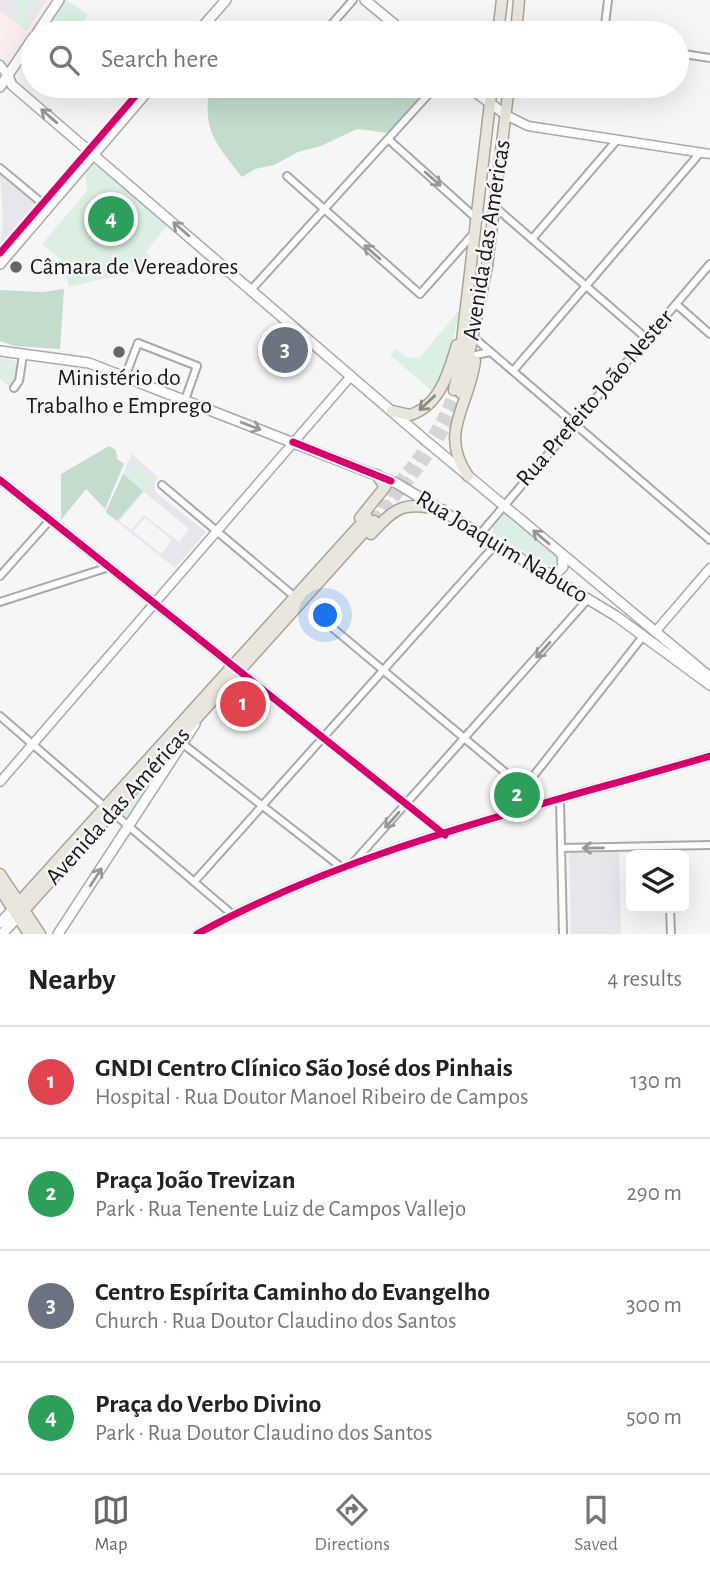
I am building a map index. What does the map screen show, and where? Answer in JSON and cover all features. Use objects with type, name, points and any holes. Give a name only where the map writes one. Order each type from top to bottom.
[{"type":"main road","points":[[45,21],[59,0]]},
{"type":"main road","points":[[208,21],[226,0]]},
{"type":"main road","points":[[365,0],[390,21]]},
{"type":"main road","points":[[499,21],[502,0]]},
{"type":"main road","points":[[517,21],[519,0]]},
{"type":"main road","points":[[0,87],[21,56]]},
{"type":"main road","points":[[8,76],[12,85],[21,93]]},
{"type":"main road","points":[[27,98],[425,440],[710,677]]},
{"type":"main road","points":[[0,264],[142,98]]},
{"type":"main road","points":[[482,98],[506,115]]},
{"type":"main road","name":"Avenida das Américas","points":[[491,98],[457,391],[487,266],[508,98]]},
{"type":"main road","points":[[392,411],[404,415],[416,413],[436,396],[449,371],[464,324]]},
{"type":"main road","points":[[468,475],[456,457],[453,442],[471,383],[476,355],[472,337]]},
{"type":"main road","name":"Rua Joaquim Nabuco","points":[[0,351],[77,360],[125,376],[377,475],[442,510],[589,599],[644,635],[710,685]]},
{"type":"main road","points":[[310,587],[327,555],[382,494],[385,484],[377,475]]},
{"type":"main road","points":[[310,587],[395,510],[412,504],[442,510]]},
{"type":"main road","name":"Avenida das Américas","points":[[2,934],[18,909],[371,519]]},
{"type":"main road","points":[[546,573],[556,573],[563,567],[562,554]]},
{"type":"main road","points":[[569,587],[565,582],[566,573],[580,569]]},
{"type":"main road","name":"Avenida das Américas","points":[[109,809],[205,710],[295,597],[310,587]]},
{"type":"main road","points":[[58,934],[205,710]]},
{"type":"main road","points":[[0,874],[29,934]]},
{"type":"main road","points":[[0,889],[40,934]]},
{"type":"main road","name":"Avenida das Américas","points":[[0,923],[18,909]]},
{"type":"street","points":[[335,21],[353,0]]},
{"type":"street","points":[[605,21],[608,0]]},
{"type":"street","points":[[689,55],[710,58]]},
{"type":"street","points":[[0,65],[8,76]]},
{"type":"street","points":[[251,290],[425,98]]},
{"type":"street","points":[[506,115],[528,126],[710,154]]},
{"type":"street","points":[[388,139],[477,219]]},
{"type":"street","points":[[532,239],[617,140]]},
{"type":"street","points":[[513,371],[700,153]]},
{"type":"street","points":[[0,168],[48,208]]},
{"type":"street","points":[[287,176],[420,294],[476,230]]},
{"type":"street","points":[[495,207],[646,338]]},
{"type":"street","name":"Rua Prefeito João Nester","points":[[481,533],[710,264]]},
{"type":"street","points":[[676,304],[710,334]]},
{"type":"street","points":[[472,337],[710,540]]},
{"type":"street","points":[[125,376],[138,343],[197,366],[185,400]]},
{"type":"street","points":[[476,355],[492,352]]},
{"type":"street","points":[[14,388],[19,381],[23,355]]},
{"type":"street","points":[[0,782],[351,376]]},
{"type":"street","points":[[0,480],[445,835]]},
{"type":"street","points":[[162,485],[295,597]]},
{"type":"street","points":[[0,576],[50,520]]},
{"type":"street","points":[[194,882],[497,543]]},
{"type":"street","points":[[0,602],[109,567]]},
{"type":"street","points":[[654,632],[710,568]]},
{"type":"street","points":[[353,863],[589,599]]},
{"type":"street","points":[[316,614],[544,805]]},
{"type":"street","points":[[524,788],[644,635]]},
{"type":"street","points":[[0,716],[233,915]]},
{"type":"street","points":[[183,744],[341,867]]},
{"type":"street","points":[[197,934],[341,867],[710,756]]},
{"type":"street","points":[[560,801],[563,934]]},
{"type":"street","points":[[561,848],[710,845]]},
{"type":"street","points":[[670,913],[671,934]]},
{"type":"shaded area","points":[[0,0],[64,0],[50,21],[21,21],[21,64],[0,95]]},
{"type":"shaded area","points":[[0,0],[47,0],[33,21],[21,21],[21,27],[0,11]]},
{"type":"shaded area","points":[[0,173],[37,205],[0,247],[3,220]]},
{"type":"shaded area","points":[[132,454],[158,477],[155,492],[206,532],[175,568],[105,512]],"holes":[[[144,492],[189,529],[179,542],[144,515],[131,530],[119,521]],[[145,518],[172,540],[161,554],[133,531]]]},
{"type":"shaded area","points":[[619,852],[621,934],[571,934],[569,853]]},
{"type":"green space","points":[[29,0],[34,4],[25,16],[32,21],[21,21],[21,26],[12,19],[18,11],[21,12],[8,1]]},
{"type":"green space","points":[[66,0],[88,14],[83,21],[51,21]]},
{"type":"green space","points":[[208,98],[419,98],[389,133],[357,129],[321,146],[298,152],[274,165],[255,169],[242,177],[214,138],[208,118]]},
{"type":"green space","points":[[93,162],[167,226],[146,252],[149,255],[136,271],[69,287],[62,261],[42,244],[87,191],[85,171]]},
{"type":"green space","points":[[64,289],[60,349],[14,346],[0,341],[0,290],[43,292]]},
{"type":"green space","points":[[461,308],[446,365],[433,392],[390,355],[395,349],[408,358],[420,357]]},
{"type":"green space","points":[[0,358],[14,360],[17,364],[15,379],[9,387],[0,378]]},
{"type":"green space","points":[[109,446],[116,450],[117,459],[124,464],[105,509],[86,489],[61,520],[61,474]]},
{"type":"green space","points":[[133,463],[153,480],[144,491],[124,474]]},
{"type":"green space","points":[[123,474],[143,491],[117,521],[106,512]]},
{"type":"green space","points":[[506,513],[559,558],[560,566],[552,568],[493,533],[493,526]]},
{"type":"green space","points":[[177,747],[128,821],[118,812]]},
{"type":"green space","points":[[515,787],[536,804],[490,818]]},
{"type":"tunnel","points":[[367,517],[406,473],[428,442],[447,409],[454,390]]},
{"type":"tunnel","points":[[374,521],[413,476],[435,445],[454,412],[461,393]]},
{"type":"cycle path","points":[[0,253],[134,98]]},
{"type":"cycle path","points":[[293,442],[391,481]]},
{"type":"cycle path","points":[[0,480],[445,835]]},
{"type":"cycle path","points":[[197,934],[257,903],[383,853],[710,756]]},
{"type":"place","name":"Praça do Verbo Divino","points":[[111,219]]},
{"type":"place","name":"Câmara de Vereadores","points":[[16,267]]},
{"type":"place","name":"Centro Espírita Caminho do Evangelho","points":[[285,350]]},
{"type":"place","name":"Ministério do Trabalho e Emprego","points":[[119,352]]},
{"type":"place","name":"GNDI Centro Clínico São José dos Pinhais","points":[[243,704]]},
{"type":"place","name":"Praça João Trevizan","points":[[517,795]]}]
